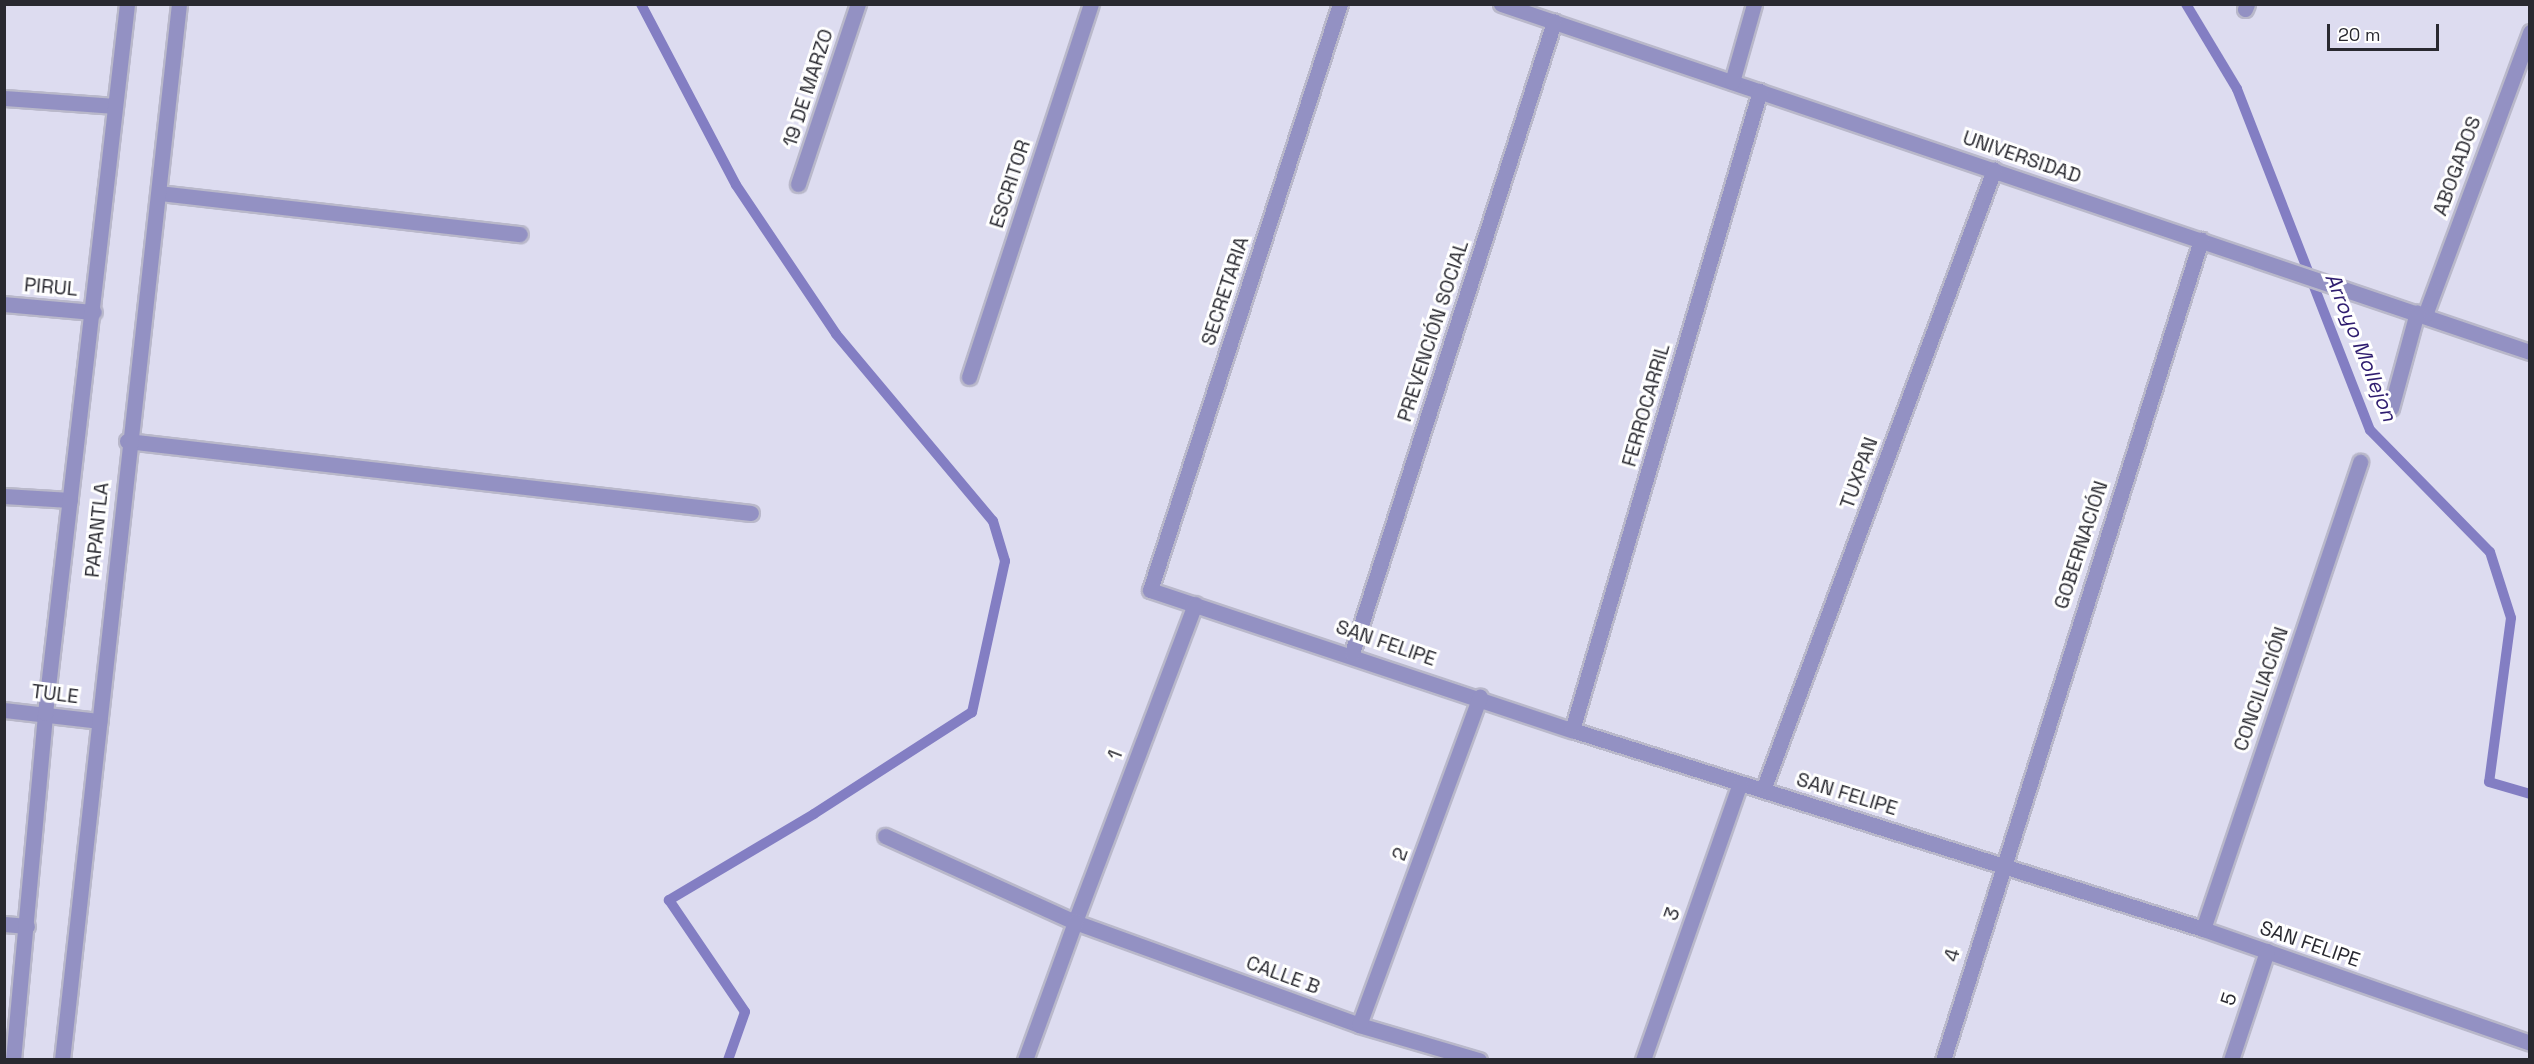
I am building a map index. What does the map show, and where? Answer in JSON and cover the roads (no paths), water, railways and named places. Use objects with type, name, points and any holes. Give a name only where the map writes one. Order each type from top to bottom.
[{"type":"street","name":"PAPANTLA","points":[[13,1059],[45,712],[94,312],[127,4]]},
{"type":"street","name":"PAPANTLA","points":[[62,1059],[128,441],[159,193],[179,4]]},
{"type":"street","name":"19 DE MARZO","points":[[798,184],[858,4]]},
{"type":"street","name":"ESCRITOR","points":[[969,376],[1091,4]]},
{"type":"street","name":"SECRETARIA","points":[[1150,590],[1340,4]]},
{"type":"street","name":"UNIVERSIDAD","points":[[1501,4],[2370,296],[2529,352]]},
{"type":"street","points":[[1732,82],[1754,4]]},
{"type":"street","name":"PREVENCIÓN SOCIAL","points":[[1352,653],[1554,22]]},
{"type":"street","name":"ABOGADOS","points":[[2421,314],[2529,32]]},
{"type":"street","name":"FERROCARRIL","points":[[1572,730],[1760,91]]},
{"type":"street","points":[[4,98],[115,106]]},
{"type":"street","name":"TUXPAN","points":[[1763,790],[1994,170]]},
{"type":"street","points":[[159,193],[520,234]]},
{"type":"street","name":"GOBERNACIÓN","points":[[2001,863],[2201,240]]},
{"type":"street","name":"PIRUL","points":[[4,304],[94,312]]},
{"type":"street","points":[[2391,408],[2421,314]]},
{"type":"street","points":[[128,441],[752,513]]},
{"type":"street","name":"CONCILIACIÓN","points":[[2203,929],[2360,462]]},
{"type":"street","points":[[4,496],[70,500]]},
{"type":"street","name":"SAN FELIPE","points":[[1150,590],[1352,653],[1572,730],[2001,863],[2203,929],[2529,1043]]},
{"type":"street","name":"1","points":[[1024,1059],[1194,604]]},
{"type":"street","name":"2","points":[[1359,1025],[1479,697]]},
{"type":"street","name":"TULE","points":[[4,710],[45,712],[99,721]]},
{"type":"street","name":"3","points":[[1643,1059],[1740,783]]},
{"type":"street","name":"CALLE B","points":[[885,836],[1076,922],[1359,1025],[1479,1059]]},
{"type":"street","name":"4","points":[[1943,1059],[2001,863]]},
{"type":"street","points":[[4,924],[27,926]]},
{"type":"street","name":"5","points":[[2231,1059],[2267,951]]},
{"type":"waterway","points":[[641,4],[736,185],[836,334],[993,521],[1005,561],[972,712],[814,814],[669,900],[745,1012],[728,1060]]},
{"type":"waterway","name":"Arroyo Mollejon","points":[[2186,4],[2237,89],[2370,430],[2490,552],[2511,618],[2489,782],[2530,794]]}]
